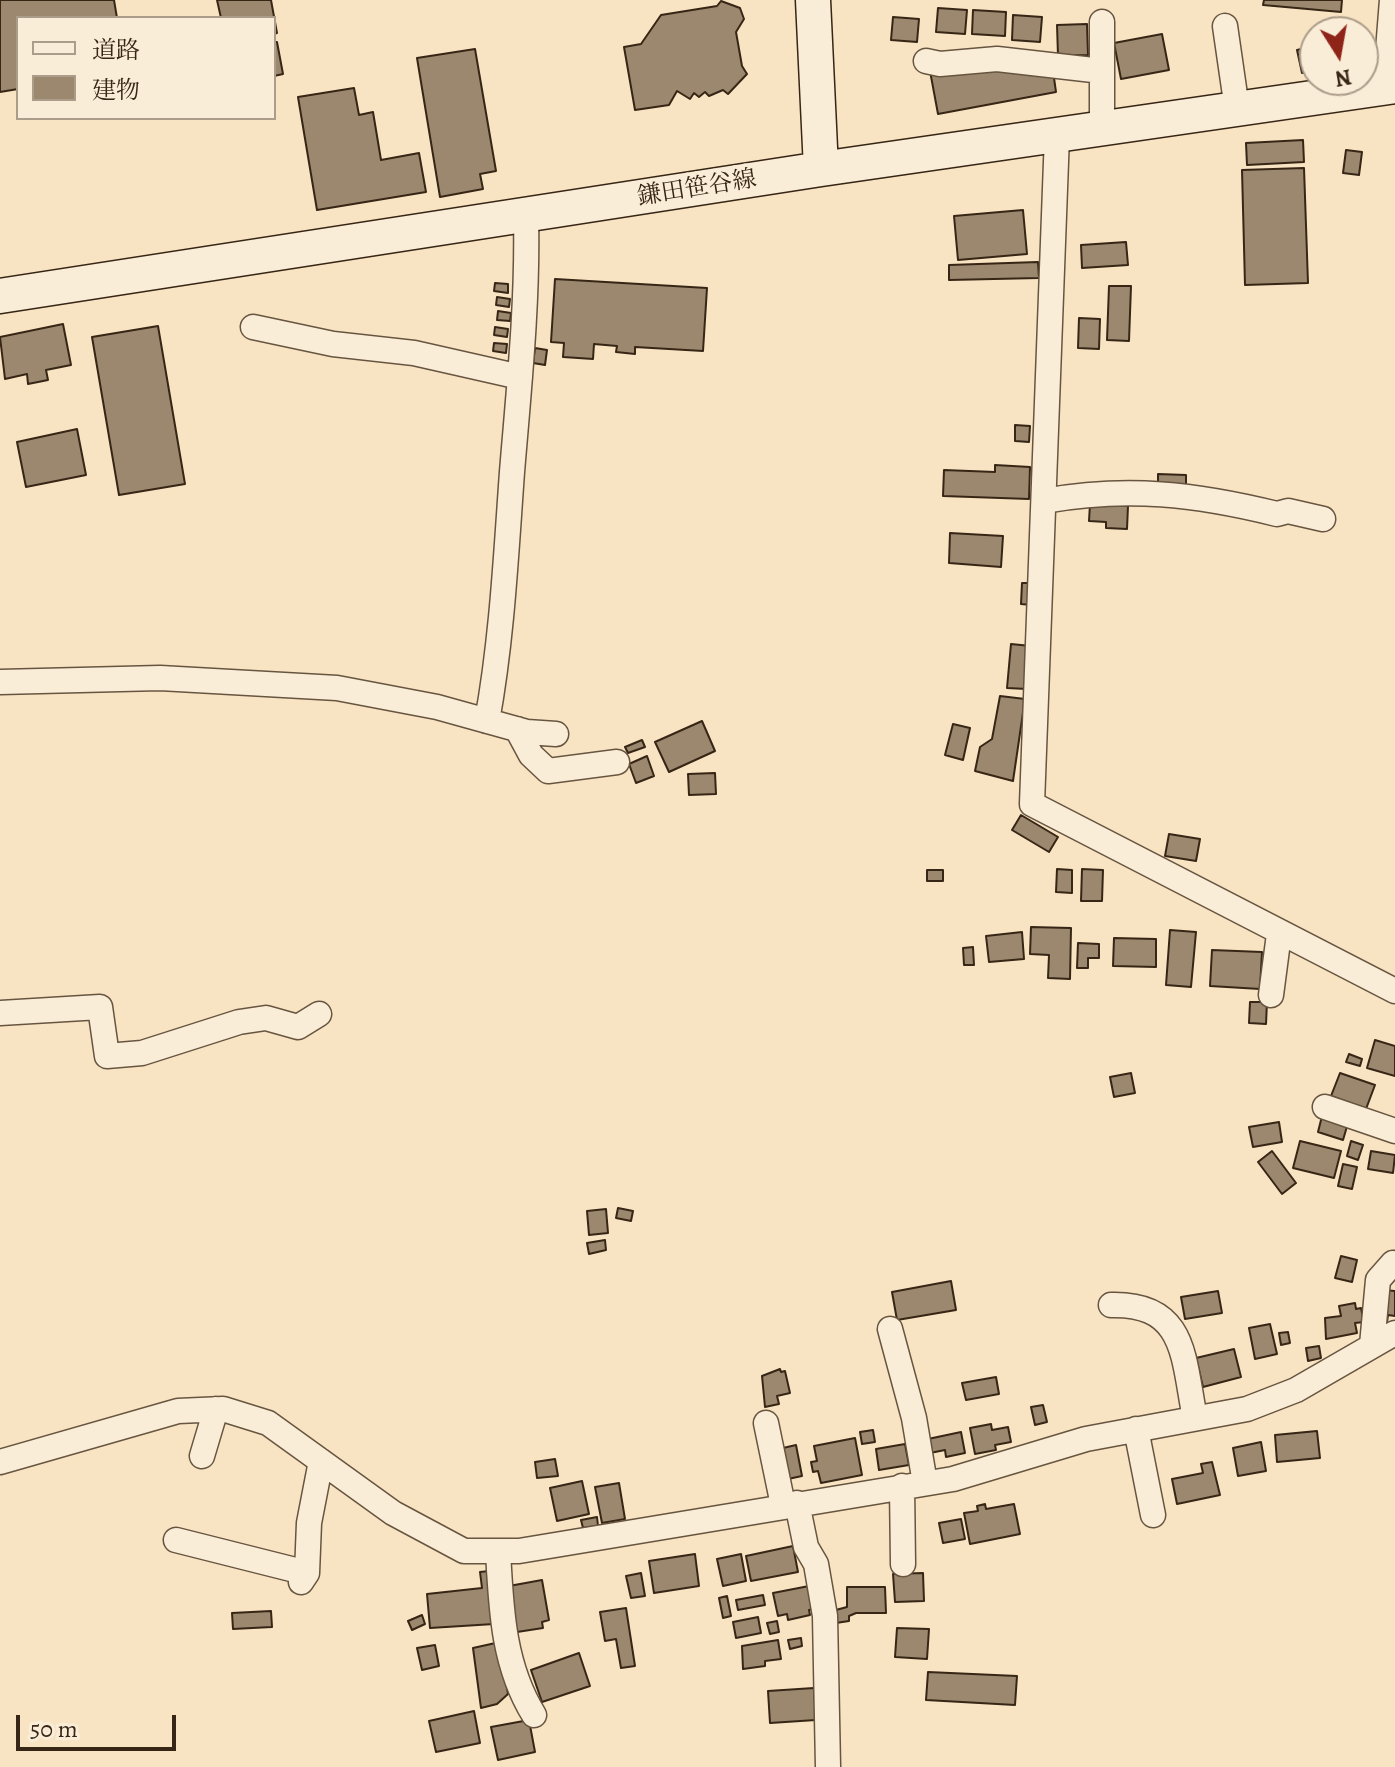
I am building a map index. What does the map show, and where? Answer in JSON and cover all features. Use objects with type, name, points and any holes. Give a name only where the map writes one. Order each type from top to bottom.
[{"type":"street","points":[[813,0],[821,169]]},
{"type":"street","points":[[1390,87],[1392,0]]},
{"type":"street","points":[[1102,22],[1102,128]]},
{"type":"street","points":[[1225,26],[1237,109]]},
{"type":"street","points":[[926,61],[940,64],[997,59],[1102,71]]},
{"type":"street","name":"鎌田笹谷線","points":[[0,296],[821,169],[1390,87]]},
{"type":"street","points":[[1057,135],[1032,804],[1279,934],[1395,991]]},
{"type":"street","points":[[487,721],[497,665],[520,377],[527,279],[526,217]]},
{"type":"street","points":[[253,327],[333,344],[414,353],[520,377]]},
{"type":"street","points":[[1044,501],[1138,491],[1211,497],[1277,514],[1288,511],[1323,519]]},
{"type":"street","points":[[0,682],[160,678],[337,688],[374,693],[517,729],[556,734]]},
{"type":"street","points":[[517,729],[531,755],[548,771],[617,762]]},
{"type":"street","points":[[1271,995],[1279,934]]},
{"type":"street","points":[[0,1013],[100,1007],[107,1056],[142,1053],[239,1022],[266,1018],[298,1027],[319,1014]]},
{"type":"street","points":[[1325,1107],[1395,1131]]},
{"type":"street","points":[[1372,1345],[1378,1280],[1394,1259]]},
{"type":"street","points":[[1111,1305],[1148,1308],[1173,1328],[1180,1343],[1195,1418]]},
{"type":"street","points":[[890,1329],[914,1418],[913,1485],[903,1564]]},
{"type":"street","points":[[0,1462],[178,1411],[216,1409],[268,1423],[393,1513],[464,1551],[519,1551],[953,1479],[1086,1439],[1247,1409],[1296,1390],[1395,1333]]},
{"type":"street","points":[[202,1456],[216,1409]]},
{"type":"street","points":[[766,1423],[790,1504],[806,1547],[816,1564],[825,1616],[828,1767]]},
{"type":"street","points":[[1136,1429],[1153,1515]]},
{"type":"street","points":[[176,1540],[304,1578],[309,1523],[321,1461]]},
{"type":"street","points":[[498,1551],[509,1657],[516,1686],[534,1715]]},
{"type":"building","points":[[0,0],[114,0],[117,16],[16,16],[16,89],[0,92]]},
{"type":"building","points":[[217,0],[271,0],[274,16],[221,16]]},
{"type":"building","points":[[1264,0],[1342,0],[1341,12],[1263,5]]},
{"type":"building","points":[[721,1],[740,8],[744,19],[736,32],[742,66],[747,74],[728,94],[723,90],[709,96],[705,92],[699,97],[694,93],[690,99],[677,91],[669,105],[635,110],[624,47],[641,44],[661,15],[717,6]]},
{"type":"building","points":[[938,8],[967,10],[965,34],[936,32]]},
{"type":"building","points":[[973,10],[1006,12],[1005,36],[972,34]]},
{"type":"building","points":[[1013,15],[1042,17],[1040,42],[1012,40]]},
{"type":"building","points":[[893,17],[919,19],[917,42],[891,40]]},
{"type":"building","points":[[1087,24],[1088,55],[1058,56],[1057,25]]},
{"type":"building","points":[[1162,34],[1169,70],[1121,79],[1114,43]]},
{"type":"building","points":[[276,42],[277,42],[283,74],[276,76]]},
{"type":"building","points":[[475,49],[496,171],[480,174],[483,189],[440,197],[417,58]]},
{"type":"building","points":[[989,60],[1053,71],[1056,92],[938,114],[930,71]]},
{"type":"building","points":[[354,88],[359,115],[373,112],[381,160],[419,153],[426,192],[317,210],[298,97]]},
{"type":"building","points":[[1303,140],[1304,162],[1247,165],[1246,143]]},
{"type":"building","points":[[1346,150],[1362,152],[1359,175],[1343,173]]},
{"type":"building","points":[[1304,168],[1308,283],[1245,285],[1242,170]]},
{"type":"building","points":[[1023,210],[1027,254],[958,260],[954,216]]},
{"type":"building","points":[[1126,242],[1128,265],[1082,268],[1081,245]]},
{"type":"building","points":[[1038,262],[1039,278],[949,280],[949,265]]},
{"type":"building","points":[[555,279],[707,288],[703,351],[635,347],[635,354],[616,352],[617,346],[594,344],[593,359],[563,357],[564,343],[551,342]]},
{"type":"building","points":[[495,283],[508,284],[508,293],[494,291]]},
{"type":"building","points":[[1109,286],[1131,286],[1129,341],[1107,340]]},
{"type":"building","points":[[497,297],[510,299],[509,307],[496,305]]},
{"type":"building","points":[[498,311],[511,313],[510,321],[497,320]]},
{"type":"building","points":[[1079,318],[1100,319],[1099,349],[1078,348]]},
{"type":"building","points":[[63,324],[71,365],[46,370],[48,380],[28,384],[27,374],[5,379],[0,337]]},
{"type":"building","points":[[158,326],[185,484],[119,495],[92,337]]},
{"type":"building","points":[[495,327],[508,329],[507,337],[494,335]]},
{"type":"building","points":[[494,343],[507,344],[506,353],[493,351]]},
{"type":"building","points":[[535,348],[547,350],[545,365],[533,363]]},
{"type":"building","points":[[1015,425],[1030,426],[1029,442],[1015,441]]},
{"type":"building","points":[[77,429],[86,475],[26,487],[17,442]]},
{"type":"building","points":[[995,465],[1030,467],[1029,499],[943,496],[944,470],[995,472]]},
{"type":"building","points":[[1158,474],[1186,475],[1186,485],[1158,484]]},
{"type":"building","points":[[1090,504],[1128,506],[1127,529],[1106,528],[1106,522],[1089,521]]},
{"type":"building","points":[[950,533],[1003,536],[1001,567],[949,563]]},
{"type":"building","points":[[1022,583],[1032,583],[1031,605],[1021,604]]},
{"type":"building","points":[[1011,644],[1031,646],[1027,689],[1007,688]]},
{"type":"building","points":[[1000,696],[1025,699],[1013,781],[975,771],[980,747],[992,739]]},
{"type":"building","points":[[702,721],[715,751],[669,772],[655,742]]},
{"type":"building","points":[[953,724],[970,728],[963,760],[945,755]]},
{"type":"building","points":[[642,740],[645,747],[628,753],[625,747]]},
{"type":"building","points":[[647,756],[654,776],[636,783],[629,764]]},
{"type":"building","points":[[715,773],[716,794],[689,795],[688,774]]},
{"type":"building","points":[[1021,815],[1058,837],[1049,852],[1012,830]]},
{"type":"building","points":[[1169,834],[1200,839],[1196,861],[1165,856]]},
{"type":"building","points":[[1057,869],[1072,870],[1072,893],[1056,892]]},
{"type":"building","points":[[1082,869],[1103,870],[1102,901],[1081,901]]},
{"type":"building","points":[[927,870],[943,870],[943,881],[927,881]]},
{"type":"building","points":[[1031,927],[1071,928],[1070,979],[1048,978],[1049,955],[1030,954]]},
{"type":"building","points":[[1170,930],[1196,932],[1191,987],[1166,985]]},
{"type":"building","points":[[1022,932],[1024,959],[989,962],[986,936]]},
{"type":"building","points":[[1114,938],[1156,939],[1156,967],[1113,966]]},
{"type":"building","points":[[1078,943],[1099,944],[1099,958],[1088,958],[1088,968],[1077,968]]},
{"type":"building","points":[[973,947],[974,965],[964,965],[963,948]]},
{"type":"building","points":[[1212,950],[1262,952],[1260,989],[1210,986]]},
{"type":"building","points":[[1250,1002],[1267,1002],[1266,1024],[1249,1023]]},
{"type":"building","points":[[1375,1040],[1395,1046],[1395,1076],[1367,1068]]},
{"type":"building","points":[[1349,1054],[1362,1059],[1360,1066],[1346,1062]]},
{"type":"building","points":[[1131,1073],[1135,1093],[1114,1097],[1110,1077]]},
{"type":"building","points":[[1340,1073],[1375,1085],[1366,1109],[1331,1096]]},
{"type":"building","points":[[1322,1116],[1348,1123],[1343,1140],[1318,1132]]},
{"type":"building","points":[[1279,1122],[1282,1142],[1253,1147],[1249,1127]]},
{"type":"building","points":[[1300,1141],[1341,1151],[1334,1178],[1293,1168]]},
{"type":"building","points":[[1351,1141],[1363,1145],[1358,1160],[1347,1156]]},
{"type":"building","points":[[1272,1151],[1296,1183],[1282,1194],[1258,1162]]},
{"type":"building","points":[[1371,1151],[1395,1155],[1393,1173],[1368,1169]]},
{"type":"building","points":[[1343,1164],[1357,1167],[1352,1189],[1338,1186]]},
{"type":"building","points":[[618,1208],[633,1211],[631,1221],[616,1218]]},
{"type":"building","points":[[606,1209],[608,1233],[589,1235],[587,1211]]},
{"type":"building","points":[[605,1240],[606,1250],[589,1254],[587,1243]]},
{"type":"building","points":[[1341,1256],[1357,1260],[1352,1282],[1335,1278]]},
{"type":"building","points":[[951,1281],[956,1310],[897,1320],[892,1292]]},
{"type":"building","points":[[1384,1290],[1395,1291],[1395,1316],[1388,1315],[1387,1322],[1380,1321]]},
{"type":"building","points":[[1218,1291],[1222,1313],[1185,1319],[1181,1297]]},
{"type":"building","points":[[1355,1303],[1356,1309],[1361,1308],[1364,1322],[1355,1323],[1357,1333],[1326,1339],[1325,1318],[1341,1316],[1339,1306]]},
{"type":"building","points":[[1270,1324],[1277,1354],[1255,1359],[1249,1328]]},
{"type":"building","points":[[1288,1332],[1290,1343],[1281,1345],[1279,1333]]},
{"type":"building","points":[[1319,1346],[1321,1358],[1308,1361],[1306,1348]]},
{"type":"building","points":[[1234,1349],[1241,1377],[1203,1387],[1196,1358]]},
{"type":"building","points":[[780,1369],[781,1372],[785,1371],[790,1393],[777,1396],[779,1404],[765,1407],[762,1376]]},
{"type":"building","points":[[996,1377],[999,1394],[966,1400],[962,1383]]},
{"type":"building","points":[[1043,1405],[1047,1422],[1035,1425],[1031,1407]]},
{"type":"building","points":[[991,1424],[992,1430],[1008,1427],[1011,1442],[995,1445],[996,1450],[975,1454],[970,1428]]},
{"type":"building","points":[[873,1430],[875,1442],[862,1444],[860,1432]]},
{"type":"building","points":[[1317,1431],[1320,1458],[1277,1462],[1275,1435]]},
{"type":"building","points":[[961,1432],[965,1453],[946,1457],[945,1450],[930,1453],[928,1439]]},
{"type":"building","points":[[855,1438],[862,1475],[821,1483],[818,1471],[813,1472],[811,1462],[817,1461],[814,1446]]},
{"type":"building","points":[[1261,1442],[1266,1471],[1238,1476],[1233,1448]]},
{"type":"building","points":[[905,1444],[909,1465],[879,1470],[876,1449]]},
{"type":"building","points":[[796,1445],[802,1476],[788,1479],[783,1448]]},
{"type":"building","points":[[555,1459],[558,1476],[537,1478],[535,1462]]},
{"type":"building","points":[[1212,1462],[1220,1495],[1177,1504],[1172,1479],[1203,1473],[1201,1464]]},
{"type":"building","points":[[582,1481],[589,1514],[557,1521],[550,1488]]},
{"type":"building","points":[[619,1483],[625,1519],[602,1523],[595,1487]]},
{"type":"building","points":[[985,1504],[986,1509],[1014,1504],[1020,1534],[970,1544],[964,1513],[978,1511],[977,1506]]},
{"type":"building","points":[[597,1517],[598,1526],[583,1528],[581,1520]]},
{"type":"building","points":[[961,1519],[965,1539],[943,1543],[939,1523]]},
{"type":"building","points":[[793,1546],[798,1572],[751,1581],[746,1556]]},
{"type":"building","points":[[695,1554],[699,1586],[654,1593],[649,1561]]},
{"type":"building","points":[[741,1554],[746,1581],[723,1586],[717,1559]]},
{"type":"building","points":[[489,1571],[494,1624],[430,1628],[427,1594],[482,1588],[480,1572]]},
{"type":"building","points":[[641,1573],[645,1596],[631,1598],[626,1576]]},
{"type":"building","points":[[923,1573],[924,1601],[895,1602],[893,1574]]},
{"type":"building","points":[[542,1580],[549,1620],[542,1622],[543,1628],[517,1632],[509,1586]]},
{"type":"building","points":[[809,1586],[813,1609],[809,1610],[810,1615],[788,1620],[787,1614],[778,1616],[773,1593]]},
{"type":"building","points":[[847,1587],[885,1587],[886,1613],[856,1613],[849,1616],[849,1621],[836,1623],[832,1611],[847,1607]]},
{"type":"building","points":[[763,1595],[765,1605],[738,1610],[736,1600]]},
{"type":"building","points":[[727,1596],[731,1616],[723,1618],[719,1598]]},
{"type":"building","points":[[626,1608],[635,1666],[621,1668],[616,1639],[605,1641],[600,1612]]},
{"type":"building","points":[[271,1611],[272,1627],[233,1629],[232,1613]]},
{"type":"building","points":[[422,1615],[425,1624],[412,1630],[408,1621]]},
{"type":"building","points":[[758,1617],[761,1633],[736,1638],[733,1622]]},
{"type":"building","points":[[777,1621],[779,1632],[770,1634],[767,1623]]},
{"type":"building","points":[[897,1628],[929,1629],[927,1659],[895,1657]]},
{"type":"building","points":[[801,1638],[802,1646],[790,1649],[788,1640]]},
{"type":"building","points":[[778,1640],[781,1659],[765,1661],[765,1666],[743,1669],[742,1646]]},
{"type":"building","points":[[500,1642],[508,1694],[497,1704],[481,1708],[473,1648]]},
{"type":"building","points":[[435,1645],[439,1666],[422,1670],[417,1648]]},
{"type":"building","points":[[579,1653],[590,1686],[542,1702],[531,1670]]},
{"type":"building","points":[[928,1672],[1017,1676],[1015,1705],[926,1700]]},
{"type":"building","points":[[814,1688],[816,1720],[770,1723],[768,1691]]},
{"type":"building","points":[[474,1711],[480,1743],[436,1752],[429,1721]]},
{"type":"building","points":[[529,1720],[535,1752],[498,1760],[491,1727]]}]
